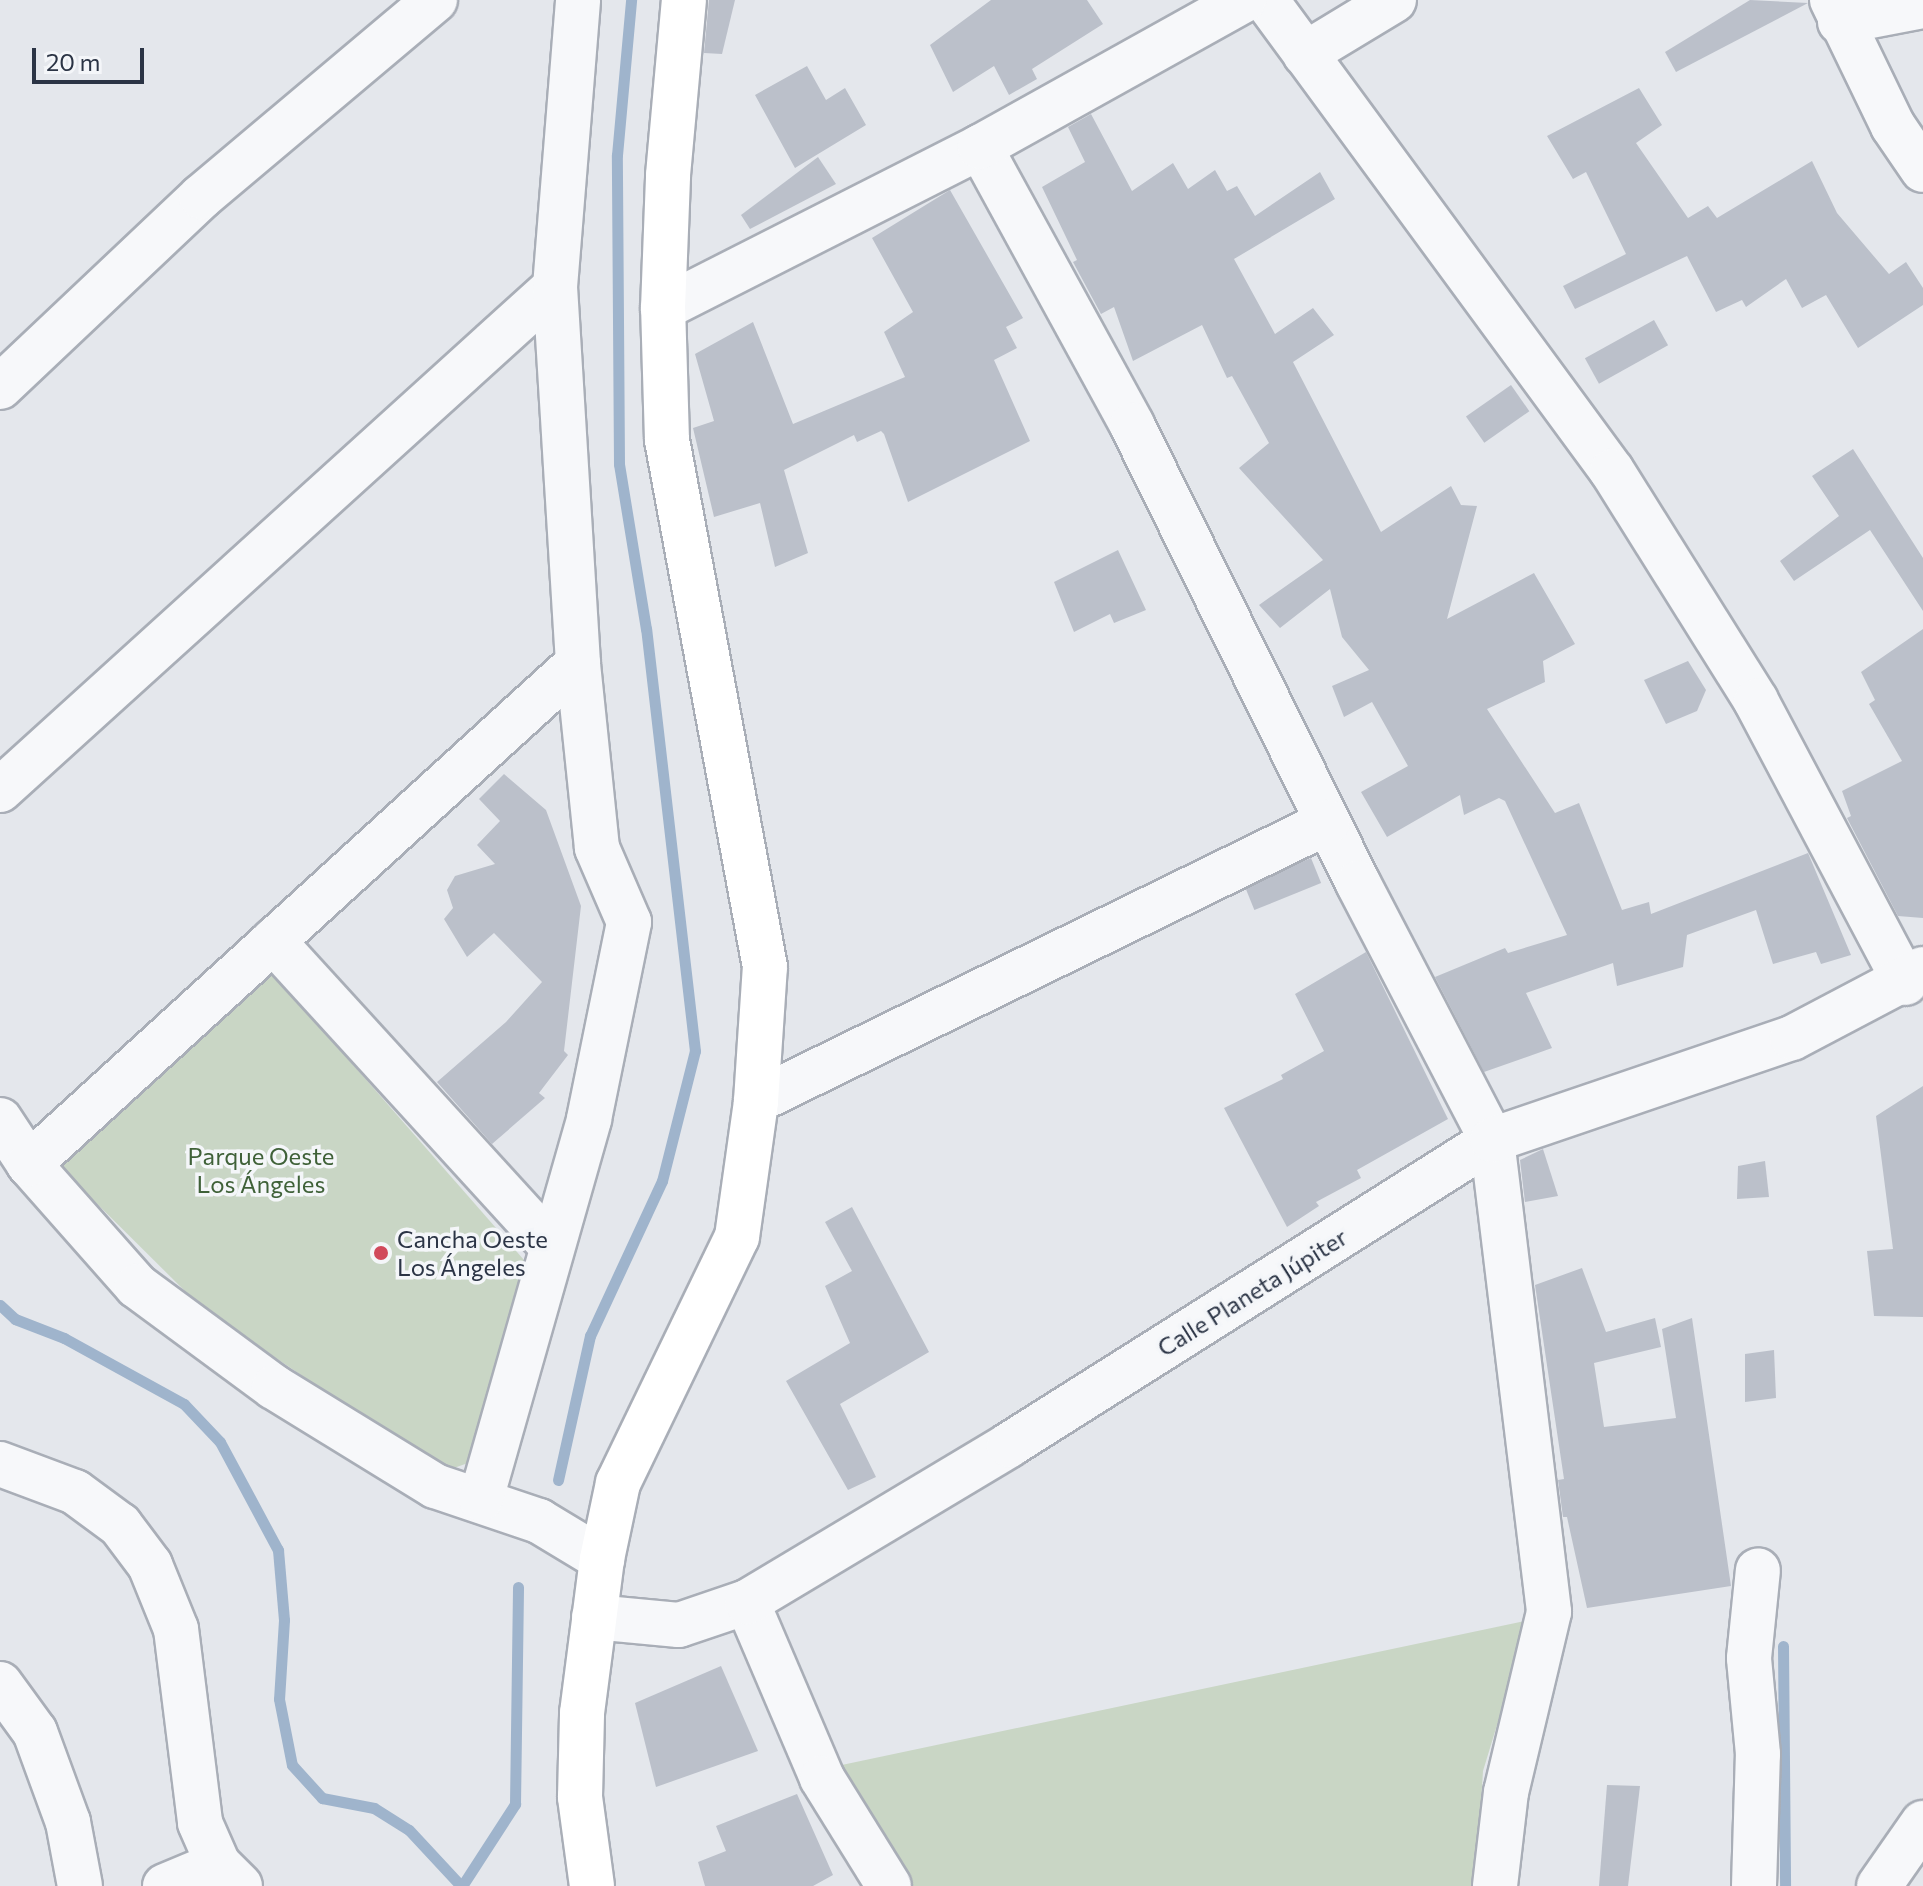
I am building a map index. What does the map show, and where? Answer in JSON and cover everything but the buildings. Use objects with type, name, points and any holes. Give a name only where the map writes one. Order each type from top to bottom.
[{"type":"street","points":[[0,387],[201,197],[435,0]]},
{"type":"street","points":[[481,1499],[550,1244],[589,1119],[629,922],[597,848],[578,663],[555,287],[578,0]]},
{"type":"street","points":[[592,1886],[580,1797],[582,1713],[602,1559],[618,1483],[737,1237],[756,1101],[765,967],[667,440],[663,308],[668,175],[684,0]]},
{"type":"street","points":[[663,308],[980,147],[1244,0]]},
{"type":"street","points":[[1266,0],[1612,471],[1756,701],[1914,976]]},
{"type":"street","points":[[1305,54],[1394,0]]},
{"type":"street","points":[[1923,6],[1836,11],[1923,170]]},
{"type":"street","points":[[980,147],[1132,425],[1328,822],[1492,1140],[1549,1612],[1506,1792],[1495,1886]]},
{"type":"street","points":[[0,790],[555,287]]},
{"type":"street","points":[[29,1164],[578,663]]},
{"type":"street","points":[[756,1101],[1328,822]]},
{"type":"street","points":[[273,941],[550,1244]]},
{"type":"street","name":"Calle Planeta Júpiter","points":[[594,1617],[679,1625],[747,1602],[1009,1445],[1492,1140],[1792,1038],[1914,976]]},
{"type":"street","points":[[0,1120],[29,1164],[137,1286],[274,1387],[422,1478],[539,1521],[602,1559]]},
{"type":"street","points":[[0,1464],[75,1492],[120,1525],[150,1565],[176,1629],[200,1823],[229,1875],[165,1886]]},
{"type":"street","points":[[1754,1886],[1758,1754],[1749,1658],[1758,1570]]},
{"type":"street","points":[[747,1602],[822,1778],[889,1886]]},
{"type":"street","points":[[0,1684],[35,1732],[68,1822],[80,1886]]},
{"type":"street","points":[[1879,1886],[1923,1823]]},
{"type":"green space","name":"Parque Oeste Los Ángeles","points":[[271,971],[524,1260],[468,1463],[451,1469],[381,1429],[202,1308],[59,1166]]},
{"type":"green space","points":[[1529,1620],[1483,1771],[1476,1886],[903,1886],[837,1766]]},
{"type":"waterway","points":[[558,1480],[590,1336],[662,1181],[695,1051],[646,629],[619,464],[617,155],[631,0]]},
{"type":"waterway","points":[[0,1305],[15,1319],[64,1338],[184,1404],[220,1442],[278,1550],[284,1620],[279,1699],[292,1765],[322,1798],[374,1808],[409,1830],[461,1886]]},
{"type":"waterway","points":[[462,1886],[515,1804],[518,1587]]},
{"type":"waterway","points":[[1783,1646],[1785,1886]]},
{"type":"place","name":"Cancha Oeste Los Ángeles","points":[[381,1253]]}]
